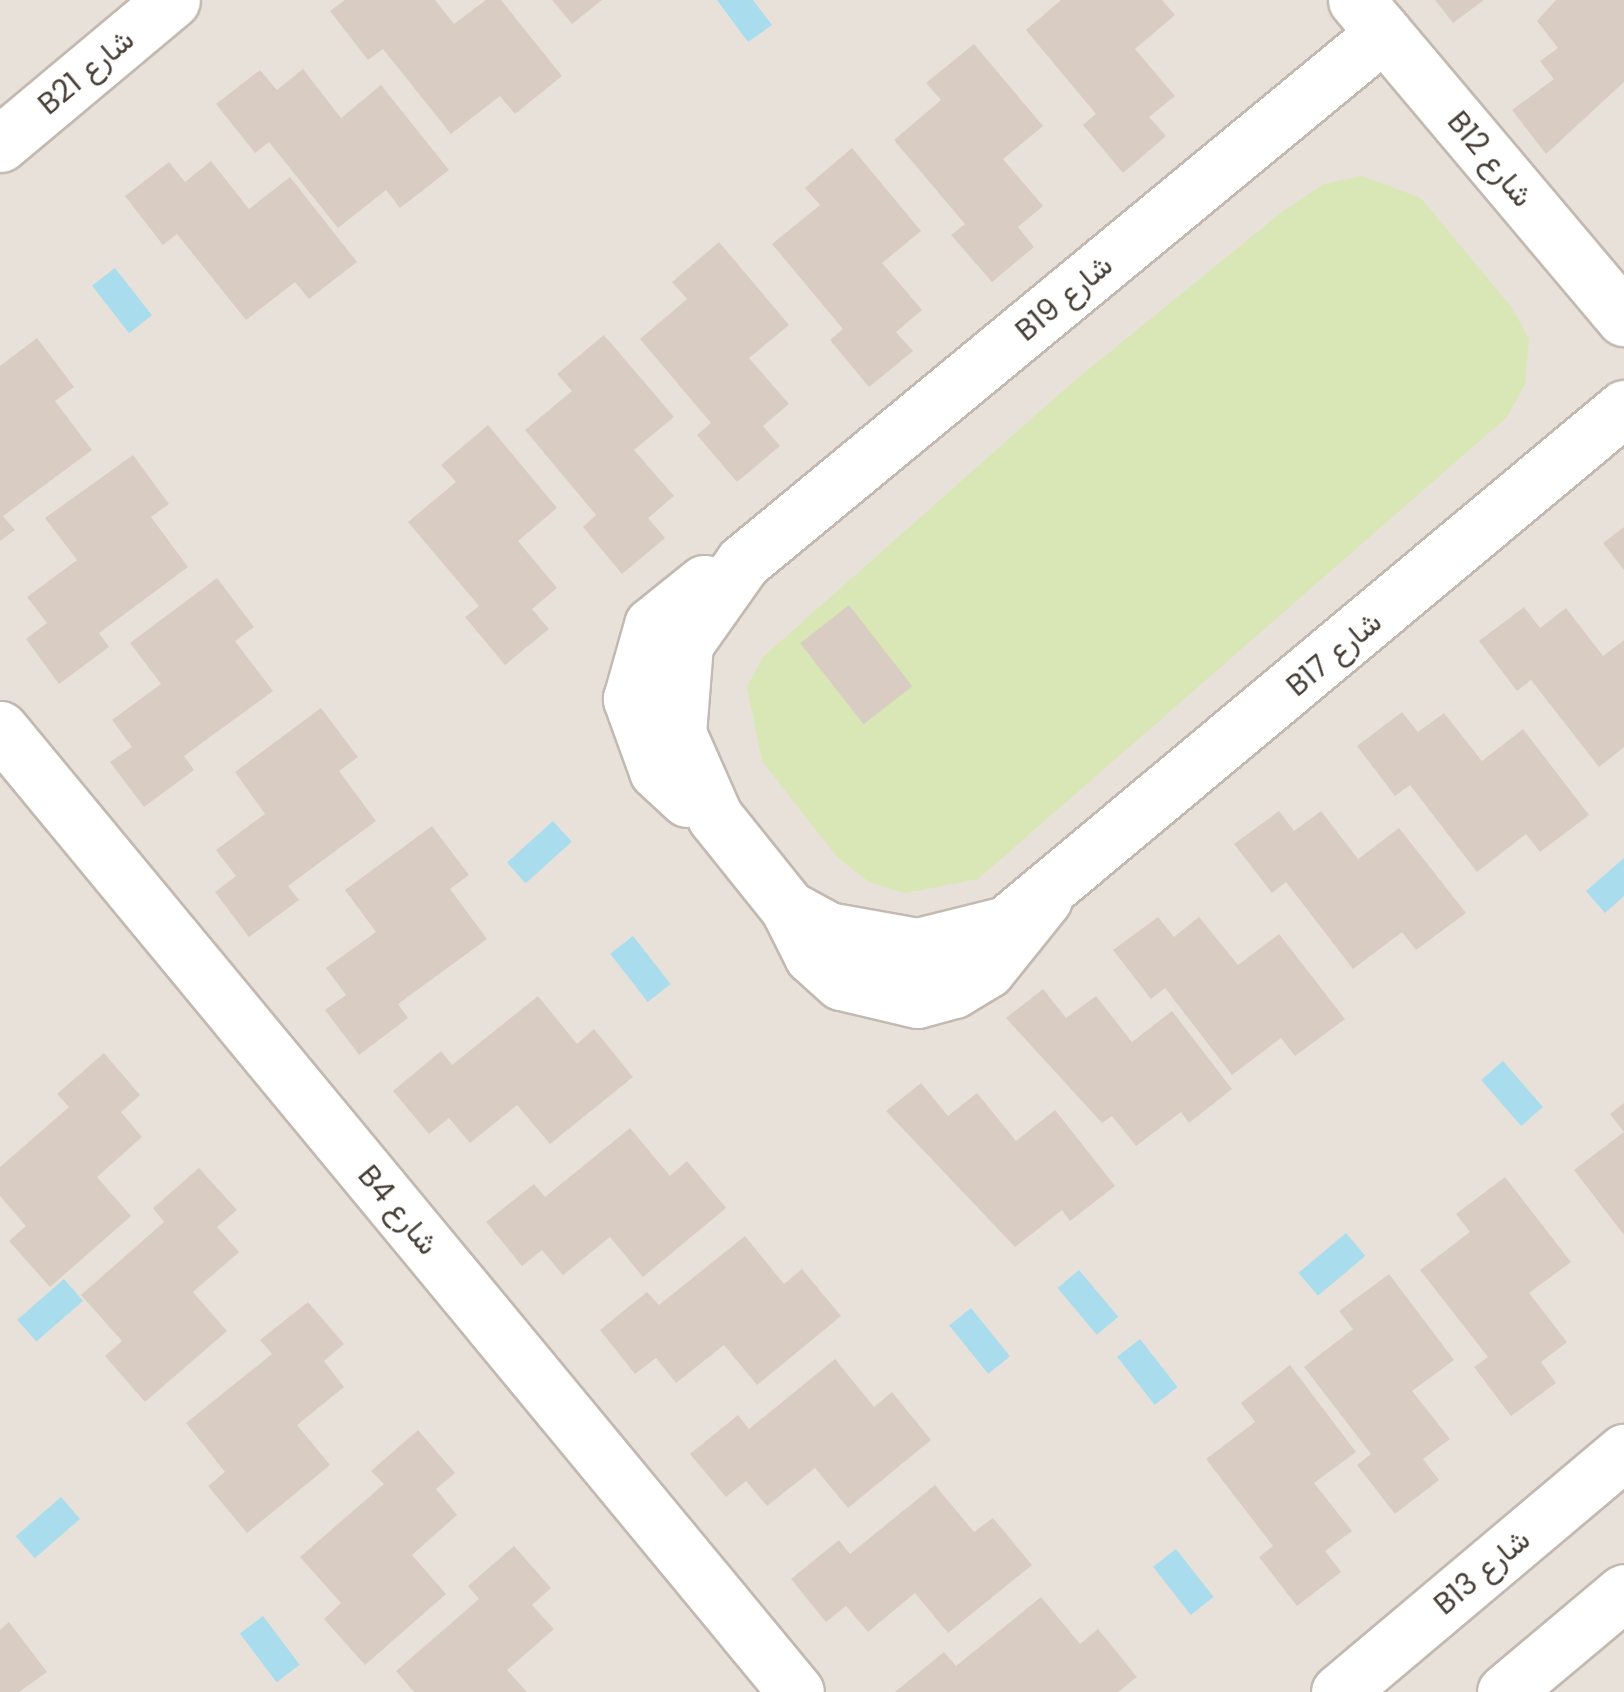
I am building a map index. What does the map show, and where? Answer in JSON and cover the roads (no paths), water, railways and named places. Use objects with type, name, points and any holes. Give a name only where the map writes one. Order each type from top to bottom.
[{"type":"street","name":"B21 شارع","points":[[0,144],[172,0]]},
{"type":"street","name":"B12 شارع","points":[[1370,16],[1624,318]]},
{"type":"street","name":"B19 شارع","points":[[788,908],[715,817],[678,733],[676,673],[700,618],[743,562],[1370,16]]},
{"type":"street","name":"B17 شارع","points":[[788,908],[812,956],[841,982],[917,1000],[987,970],[1044,898],[1624,408]]},
{"type":"street","name":"B4 شارع","points":[[0,729],[772,1684]]},
{"type":"street","name":"B13 شارع","points":[[1339,1692],[1624,1452]]},
{"type":"street","points":[[1505,1692],[1624,1592]]},
{"type":"water","points":[[717,0],[753,0],[772,25],[748,42]]},
{"type":"water","points":[[115,268],[152,315],[129,333],[92,286]]},
{"type":"water","points":[[553,821],[572,842],[526,883],[507,862]]},
{"type":"water","points":[[1624,858],[1624,896],[1605,913],[1586,891]]},
{"type":"water","points":[[633,936],[671,984],[648,1002],[610,954]]},
{"type":"water","points":[[1503,1061],[1543,1107],[1521,1126],[1481,1080]]},
{"type":"water","points":[[1346,1233],[1365,1256],[1318,1296],[1299,1273]]},
{"type":"water","points":[[1079,1270],[1118,1317],[1097,1335],[1058,1288]]},
{"type":"water","points":[[64,1279],[83,1301],[36,1342],[17,1320]]},
{"type":"water","points":[[971,1308],[1010,1356],[988,1374],[949,1326]]},
{"type":"water","points":[[1140,1339],[1178,1387],[1155,1405],[1117,1357]]},
{"type":"water","points":[[61,1497],[80,1519],[35,1558],[16,1536]]},
{"type":"water","points":[[1176,1549],[1214,1597],[1191,1615],[1153,1567]]},
{"type":"water","points":[[263,1616],[300,1665],[277,1682],[240,1633]]}]
